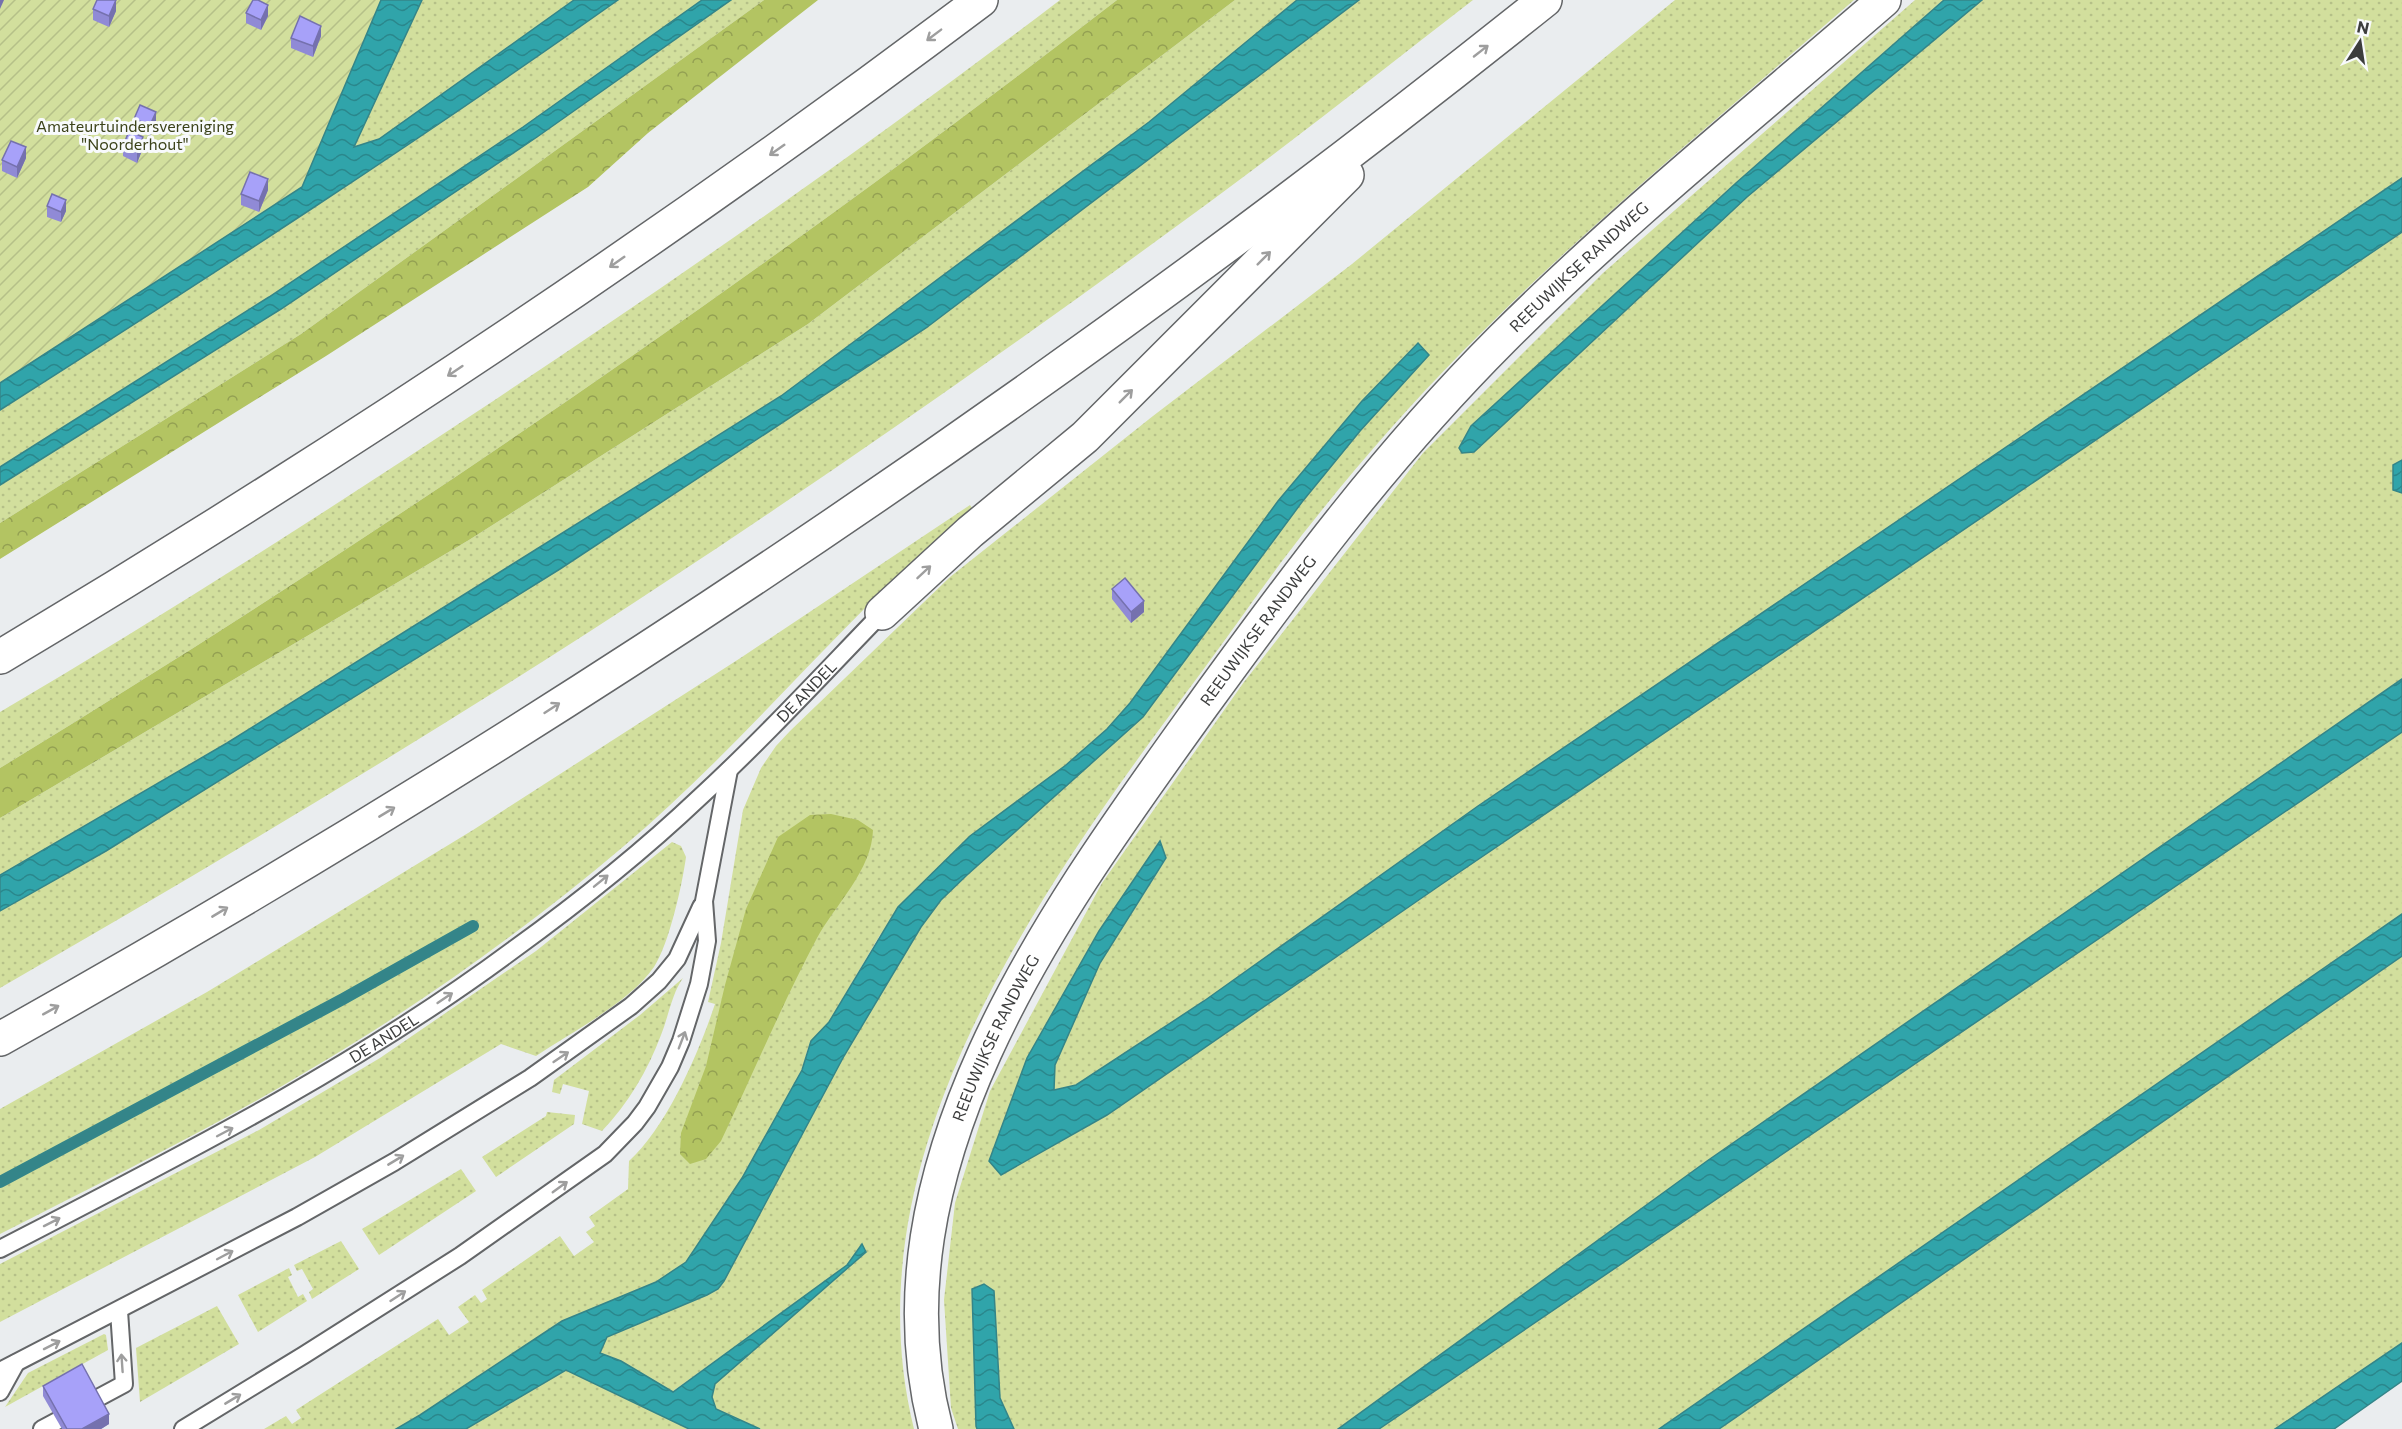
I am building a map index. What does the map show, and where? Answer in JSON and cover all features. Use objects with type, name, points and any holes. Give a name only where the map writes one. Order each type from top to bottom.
[{"type":"main road","points":[[0,657],[183,547],[440,381],[797,136],[981,0]]},
{"type":"main road","points":[[0,1039],[207,920],[448,774],[724,597],[1018,396],[1237,237],[1435,87],[1545,0]]},
{"type":"main road","name":"REEUWIJKSE RANDWEG","points":[[936,1429],[924,1357],[922,1307],[929,1231],[942,1168],[967,1095],[992,1039],[1032,962],[1074,890],[1144,786],[1292,581],[1355,501],[1424,422],[1499,342],[1569,274],[1884,0]]},
{"type":"main road","points":[[882,613],[970,532],[1085,437],[1435,87]]},
{"type":"lane","name":"DE ANDEL","points":[[0,1249],[245,1121],[349,1061],[513,951],[665,829],[729,770],[882,613]]},
{"type":"lane","points":[[0,1371],[118,1311],[355,1184],[478,1111],[569,1052],[640,999],[666,974],[677,959],[705,895],[729,770]]},
{"type":"lane","points":[[183,1429],[451,1262],[614,1147],[647,1107],[670,1067],[681,1041],[699,984],[705,952],[705,895]]},
{"type":"lane","points":[[96,1399],[124,1384],[118,1311]]},
{"type":"lane","points":[[0,1392],[16,1364]]},
{"type":"lane","points":[[42,1429],[57,1421]]},
{"type":"green space","name":"Amateurtuindersvereniging \"Noorderhout\"","points":[[0,0],[381,0],[302,187],[0,383]]},
{"type":"green space","points":[[422,0],[574,0],[379,139],[354,147]]},
{"type":"green space","points":[[618,0],[702,0],[523,127],[269,297],[0,467],[0,410],[312,209],[466,106]]},
{"type":"green space","points":[[731,0],[764,0],[301,334],[0,523],[0,485],[281,309],[537,137]]},
{"type":"green space","points":[[764,0],[818,0],[648,133],[588,187],[326,356],[0,559],[0,523],[301,334]]},
{"type":"green space","points":[[1060,0],[1117,0],[846,203],[569,399],[429,495],[287,588],[0,768],[0,712],[241,565],[552,362],[845,159]]},
{"type":"green space","points":[[1117,0],[1235,0],[808,324],[469,540],[0,818],[0,768],[287,588],[429,495],[569,399],[846,203]]},
{"type":"green space","points":[[1235,0],[1297,0],[1149,122],[781,396],[227,743],[0,875],[0,818],[469,540],[808,324]]},
{"type":"green space","points":[[1359,0],[1473,0],[1277,152],[1144,250],[1011,346],[739,533],[588,633],[422,737],[170,889],[0,988],[0,911],[106,851],[560,569],[926,328]]},
{"type":"green space","points":[[1675,0],[1854,0],[1605,216],[1509,306],[1423,392],[1349,477],[1285,557],[1082,839],[1025,930],[974,1024],[934,1122],[908,1223],[900,1325],[914,1429],[760,1429],[716,1409],[712,1397],[715,1384],[866,1252],[862,1245],[848,1265],[672,1392],[621,1361],[599,1353],[607,1337],[718,1289],[844,1056],[921,927],[941,900],[1143,717],[1302,502],[1360,431],[1428,356],[1419,344],[1362,401],[1278,501],[1130,703],[1107,729],[880,935],[829,1022],[808,1048],[802,1070],[742,1178],[686,1262],[657,1282],[562,1321],[400,1429],[264,1429],[286,1416],[292,1424],[301,1418],[296,1410],[438,1319],[449,1335],[469,1322],[458,1307],[475,1295],[481,1303],[487,1299],[482,1290],[560,1236],[574,1256],[594,1242],[586,1232],[595,1226],[589,1217],[628,1189],[629,1161],[643,1146],[669,1109],[691,1066],[708,1023],[715,1004],[708,1002],[721,943],[743,810],[761,768],[790,731],[950,577],[1153,416],[1352,264]]},
{"type":"green space","points":[[1915,0],[1944,0],[1736,183],[1471,426],[1459,448],[1474,452],[1747,197],[1982,0],[2402,0],[2402,178],[1478,806],[1204,1001],[1076,1085],[1053,1090],[1055,1065],[1100,963],[1166,859],[1159,842],[1099,931],[1027,1058],[1001,1175],[1107,1115],[1439,886],[2402,232],[2402,460],[2393,465],[2394,489],[2402,493],[2402,679],[1707,1161],[1338,1429],[1014,1429],[1000,1398],[994,1291],[977,1429],[958,1429],[951,1408],[944,1300],[955,1203],[990,1091],[1102,883],[1244,682],[1423,453],[1603,273]]},
{"type":"green space","points":[[970,505],[972,508],[883,590],[669,806],[587,877],[511,936],[391,1019],[271,1092],[156,1155],[0,1234],[0,1109],[207,992],[473,830],[742,657]]},
{"type":"green space","points":[[2402,732],[2402,914],[1659,1429],[1379,1429]]},
{"type":"green space","points":[[831,814],[858,820],[873,830],[866,859],[860,873],[817,938],[804,963],[721,1141],[706,1159],[690,1164],[680,1154],[681,1133],[706,1066],[746,909],[778,837],[810,815]]},
{"type":"green space","points":[[672,842],[681,846],[686,857],[670,930],[654,967],[644,980],[616,1004],[536,1056],[501,1044],[315,1157],[0,1322],[0,1264],[259,1130],[380,1058],[536,951]]},
{"type":"green space","points":[[2402,956],[2402,1343],[2275,1429],[1719,1429]]},
{"type":"green space","points":[[683,978],[673,998],[656,1048],[629,1098],[602,1131],[582,1124],[589,1091],[563,1084],[560,1094],[552,1092],[554,1080],[640,1015]]},
{"type":"green space","points":[[547,1112],[575,1115],[574,1124],[496,1177],[482,1157],[546,1116]]},
{"type":"green space","points":[[461,1169],[476,1191],[379,1255],[362,1229]]},
{"type":"green space","points":[[341,1241],[359,1269],[312,1299],[309,1292],[313,1289],[302,1269],[297,1271],[294,1265]]},
{"type":"green space","points":[[289,1268],[292,1275],[288,1277],[298,1297],[303,1294],[307,1301],[258,1332],[238,1295]]},
{"type":"green space","points":[[217,1306],[239,1344],[140,1402],[136,1348]]},
{"type":"green space","points":[[104,1334],[108,1350],[5,1407],[28,1373]]},
{"type":"green space","points":[[566,1370],[689,1429],[466,1429]]},
{"type":"water","points":[[381,0],[422,0],[354,147],[379,139],[574,0],[618,0],[466,106],[312,209],[0,410],[0,383],[302,187]]},
{"type":"water","points":[[702,0],[731,0],[537,137],[281,309],[0,485],[0,467],[269,297],[523,127]]},
{"type":"water","points":[[1297,0],[1359,0],[926,328],[560,569],[106,851],[0,911],[0,875],[227,743],[781,396],[1149,122]]},
{"type":"water","points":[[1944,0],[1982,0],[1747,197],[1474,452],[1462,453],[1459,448],[1471,426],[1736,183]]},
{"type":"water","points":[[2402,178],[2402,232],[1439,886],[1107,1115],[1001,1175],[989,1161],[1027,1058],[1099,931],[1160,841],[1166,858],[1100,963],[1055,1065],[1054,1090],[1076,1085],[1204,1001],[1478,806]]},
{"type":"water","points":[[1418,343],[1429,355],[1360,431],[1302,502],[1143,717],[967,875],[941,900],[921,927],[844,1056],[718,1289],[607,1337],[600,1353],[621,1361],[673,1392],[847,1265],[862,1244],[866,1252],[715,1384],[712,1397],[716,1409],[760,1429],[689,1429],[566,1370],[466,1429],[396,1429],[562,1321],[656,1282],[686,1262],[742,1178],[802,1070],[811,1041],[829,1022],[898,907],[970,836],[1066,765],[1107,729],[1130,703],[1278,501],[1362,401]]},
{"type":"water","points":[[2402,460],[2402,493],[2393,490],[2393,465]]},
{"type":"water","points":[[2402,679],[2402,732],[1379,1429],[1338,1429],[1707,1161]]},
{"type":"water","points":[[2402,914],[2402,956],[1719,1429],[1659,1429]]},
{"type":"water","points":[[984,1284],[994,1291],[1000,1398],[1014,1429],[977,1429],[976,1426],[972,1289]]},
{"type":"water","points":[[2402,1343],[2402,1381],[2334,1429],[2275,1429]]},
{"type":"building","points":[[97,0],[116,0],[109,16],[93,9]]},
{"type":"building","points":[[253,0],[268,5],[261,20],[246,13]]},
{"type":"building","points":[[300,16],[321,26],[313,46],[291,38]]},
{"type":"building","points":[[140,105],[156,112],[150,125],[134,119]]},
{"type":"building","points":[[129,131],[143,137],[137,152],[123,146]]},
{"type":"building","points":[[11,141],[26,147],[17,167],[2,160]]},
{"type":"building","points":[[250,172],[268,179],[259,201],[241,194]]},
{"type":"building","points":[[52,194],[66,200],[61,212],[47,206]]},
{"type":"building","points":[[1125,578],[1144,601],[1131,612],[1112,589]]},
{"type":"building","points":[[82,1364],[109,1414],[82,1429],[67,1429],[43,1386]]},
{"type":"waterway","points":[[0,1182],[343,999],[473,926]]}]
